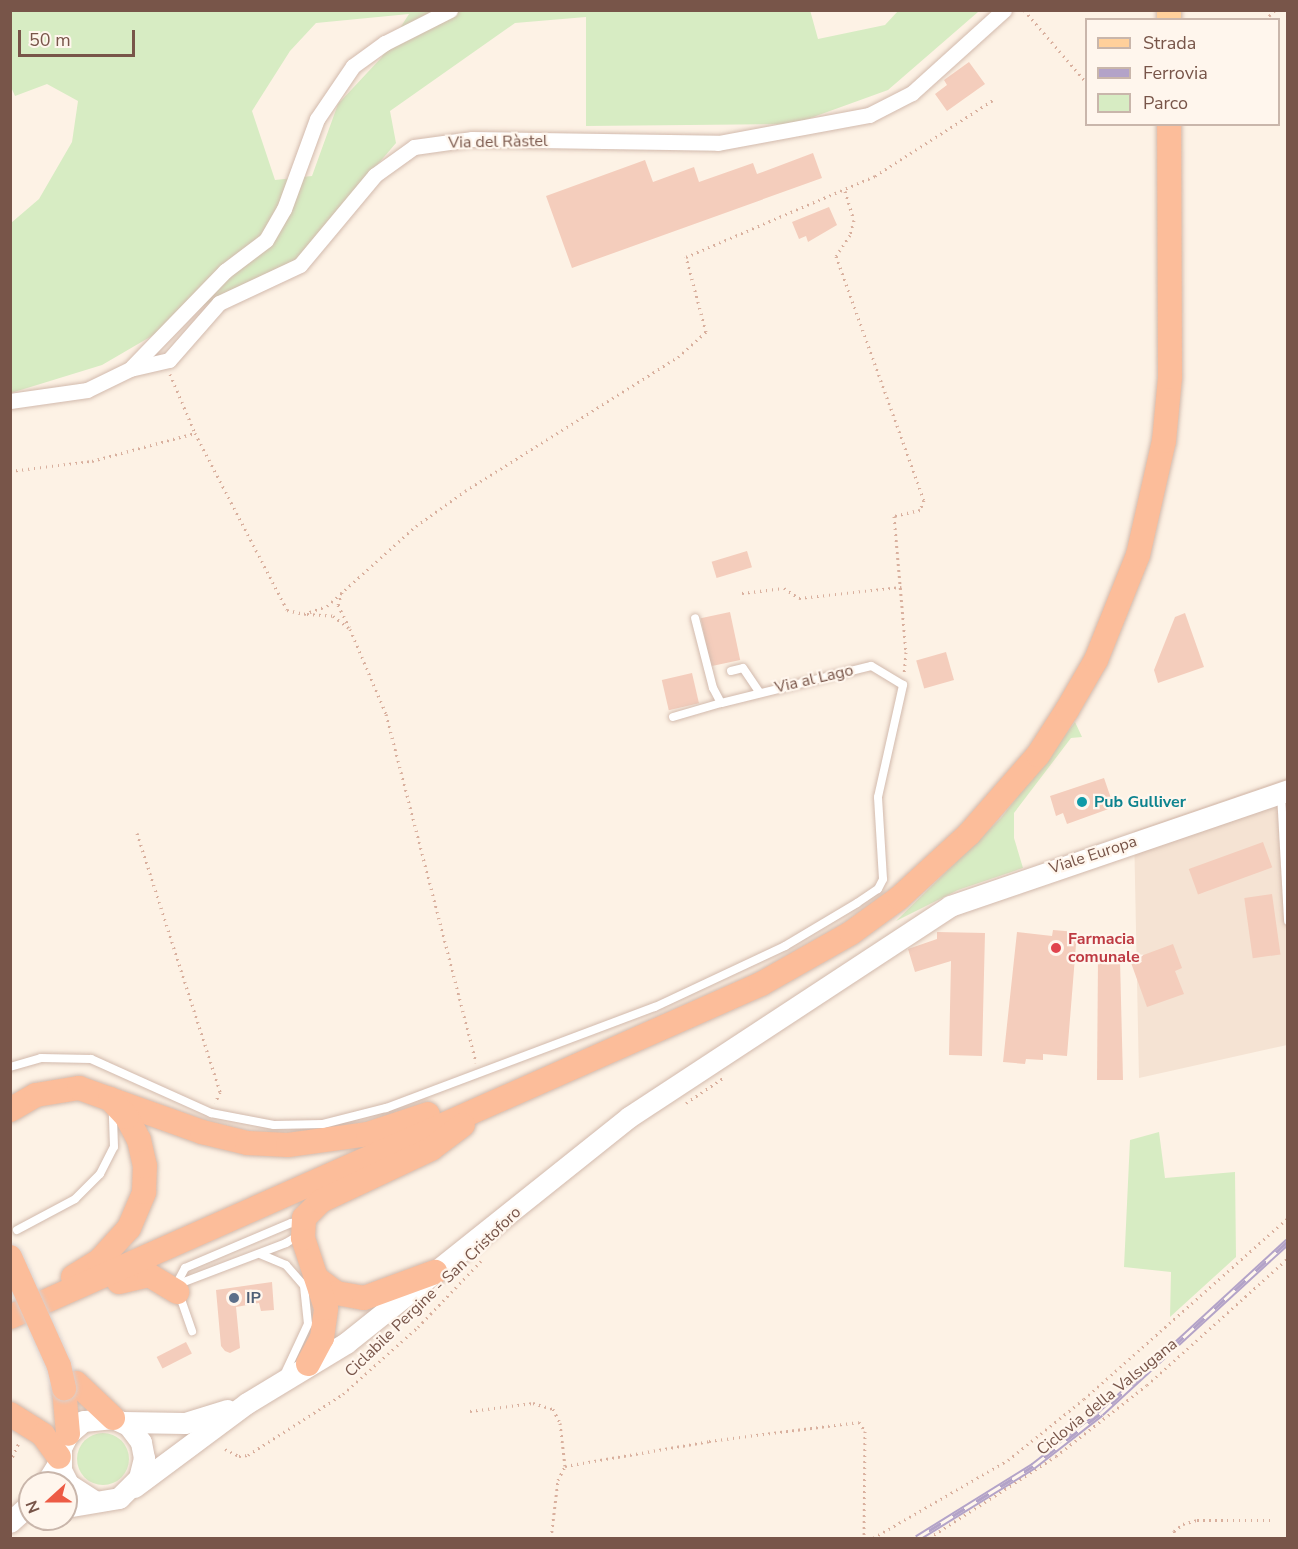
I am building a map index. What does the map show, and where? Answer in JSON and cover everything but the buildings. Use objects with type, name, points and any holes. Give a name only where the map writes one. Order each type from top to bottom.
[{"type":"highway","points":[[12,1316],[505,1095],[761,984],[851,933],[899,898],[969,834],[1038,755],[1096,660],[1138,555],[1153,496],[1170,377],[1169,126]]},
{"type":"highway","points":[[10,1110],[36,1095],[80,1088],[202,1132],[247,1143],[288,1145],[368,1134],[505,1095]]},
{"type":"highway","points":[[308,1364],[321,1338],[326,1308],[319,1280],[306,1249],[302,1226],[321,1201],[431,1149],[505,1095]]},
{"type":"highway","points":[[12,1316],[99,1261],[135,1217],[144,1192],[143,1153],[130,1122],[108,1098]]},
{"type":"highway","points":[[10,1257],[66,1379],[68,1434]]},
{"type":"highway","points":[[319,1280],[336,1293],[364,1298],[435,1272]]},
{"type":"highway","points":[[58,1296],[149,1275],[177,1288]]},
{"type":"highway","points":[[66,1379],[118,1420]]},
{"type":"highway","points":[[10,1414],[43,1435],[59,1459]]},
{"type":"main road","name":"Viale Europa","points":[[247,1403],[346,1343],[629,1117],[905,933],[950,906],[992,888],[1284,791]]},
{"type":"main road","points":[[52,1471],[68,1434],[92,1417],[185,1423],[247,1403]]},
{"type":"main road","points":[[78,1504],[93,1500],[115,1499],[247,1403]]},
{"type":"main road","points":[[118,1420],[138,1437],[143,1452],[143,1468],[134,1487]]},
{"type":"main road","points":[[59,1459],[73,1490],[93,1500]]},
{"type":"street","points":[[130,369],[225,271],[266,240],[284,209],[317,119],[353,66],[385,43],[450,10]]},
{"type":"street","name":"Via del Ràstel","points":[[169,360],[219,303],[300,265],[375,175],[414,147],[471,139],[718,143],[869,115],[912,93],[1004,10]]},
{"type":"street","points":[[10,401],[87,390],[130,369],[169,360]]},
{"type":"lane","points":[[695,618],[713,688],[721,703]]},
{"type":"lane","name":"Via al Lago","points":[[673,717],[759,692],[871,666],[903,685]]},
{"type":"lane","points":[[731,671],[743,668],[759,692]]},
{"type":"lane","points":[[10,1067],[41,1058],[91,1059],[211,1113],[274,1125],[323,1124],[386,1108],[655,1007],[784,946],[878,889],[884,879],[878,798],[903,685]]},
{"type":"lane","points":[[1284,791],[1287,921]]},
{"type":"lane","points":[[17,1230],[75,1199],[100,1174],[114,1147],[115,1123],[108,1098]]},
{"type":"lane","points":[[177,1288],[296,1237],[302,1226],[291,1223],[185,1268],[177,1288],[192,1331]]},
{"type":"lane","points":[[260,1254],[286,1265],[304,1286],[308,1324],[280,1383]]},
{"type":"path","points":[[1024,10],[1085,81]]},
{"type":"path","points":[[304,614],[327,606],[343,590],[455,498],[678,357],[706,332],[686,257],[875,176],[993,100]]},
{"type":"path","points":[[845,190],[854,220],[850,235],[836,255],[924,500],[920,510],[894,516],[906,652],[903,685]]},
{"type":"path","points":[[169,360],[166,365],[195,433],[287,610],[333,616],[350,629]]},
{"type":"path","points":[[10,471],[92,461],[195,433]]},
{"type":"path","points":[[742,592],[784,588],[799,598],[902,587]]},
{"type":"path","points":[[343,590],[338,605],[386,714],[404,777],[436,921],[479,1073]]},
{"type":"path","points":[[137,833],[220,1092],[211,1113]]},
{"type":"path","points":[[682,1104],[712,1089],[731,1070]]},
{"type":"path","points":[[873,1539],[1008,1460],[1084,1399],[1287,1218]]},
{"type":"path","name":"Ciclabile Pergine - San Cristoforo","points":[[225,1449],[239,1456],[248,1455],[343,1394],[418,1327],[486,1256]]},
{"type":"path","name":"Ciclovia della Valsugana","points":[[929,1539],[1056,1456],[1147,1385],[1287,1258]]},
{"type":"path","points":[[470,1411],[533,1403],[553,1409],[560,1423],[565,1466],[558,1480],[551,1539]]},
{"type":"path","points":[[565,1466],[708,1441],[859,1422],[865,1431],[864,1539]]},
{"type":"path","points":[[10,1462],[19,1443]]},
{"type":"path","points":[[1173,1539],[1174,1531],[1183,1524],[1197,1520],[1273,1520]]},
{"type":"shaded area","points":[[1287,778],[1287,1045],[1139,1078],[1134,831]]},
{"type":"green space","points":[[810,10],[818,39],[885,25],[898,11],[978,12],[888,90],[794,124],[586,126],[586,17],[515,23],[390,111],[396,143],[290,267],[229,291],[102,365],[11,393],[11,223],[39,199],[72,142],[78,101],[47,84],[15,96],[11,87],[11,11]],"holes":[[[409,14],[381,58],[338,104],[312,176],[275,180],[252,111],[290,51],[316,23]]]},
{"type":"green space","points":[[1075,722],[1082,737],[1071,738],[1014,813],[1014,838],[1023,868],[958,890],[896,921],[1001,818]]},
{"type":"green space","points":[[1159,1132],[1165,1178],[1235,1172],[1236,1257],[1170,1317],[1171,1272],[1124,1267],[1130,1140]]},
{"type":"green space","points":[[98,1433],[108,1433],[122,1440],[129,1459],[122,1478],[108,1485],[98,1485],[88,1481],[81,1474],[77,1464],[77,1454],[81,1444],[88,1437]]},
{"type":"railway","points":[[917,1538],[1033,1466],[1101,1413],[1288,1241]]},
{"type":"place","name":"Pub Gulliver","points":[[1082,802]]},
{"type":"place","name":"Farmacia comunale","points":[[1056,948]]},
{"type":"place","name":"IP","points":[[234,1298]]}]
